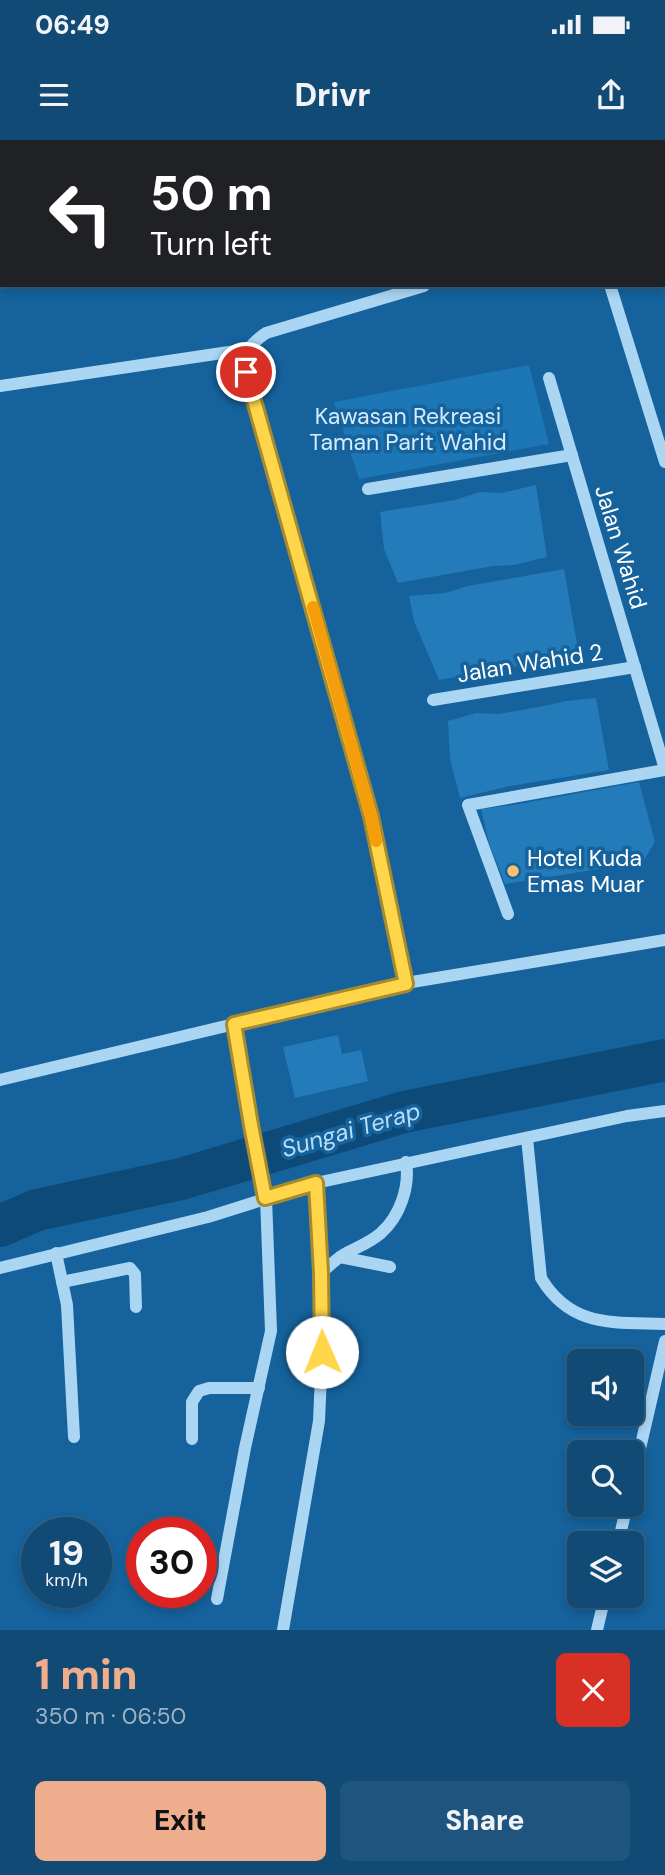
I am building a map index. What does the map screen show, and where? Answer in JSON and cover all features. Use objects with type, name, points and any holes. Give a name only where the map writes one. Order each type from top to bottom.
[{"type":"street","points":[[406,984],[371,816],[246,372],[245,359],[248,349],[267,334],[421,287]]},
{"type":"street","points":[[611,287],[665,462]]},
{"type":"street","points":[[0,386],[248,349]]},
{"type":"street","name":"Jalan Wahid","points":[[549,378],[665,769]]},
{"type":"street","points":[[368,489],[572,455]]},
{"type":"street","name":"Jalan Wahid 2","points":[[433,700],[635,667]]},
{"type":"street","points":[[508,914],[468,805],[665,769]]},
{"type":"street","points":[[0,1080],[406,984],[665,940]]},
{"type":"street","points":[[217,1594],[271,1331],[265,1198],[234,1024]]},
{"type":"street","points":[[0,1268],[208,1217],[316,1183],[627,1116],[665,1111]]},
{"type":"street","points":[[527,1138],[541,1278],[550,1293],[565,1307],[589,1319],[665,1324]]},
{"type":"street","points":[[321,1273],[340,1257],[371,1241],[388,1225],[404,1197],[406,1162]]},
{"type":"street","points":[[283,1630],[319,1421],[322,1352],[316,1183]]},
{"type":"street","points":[[56,1254],[67,1310],[74,1437]]},
{"type":"street","points":[[340,1257],[390,1267]]},
{"type":"street","points":[[62,1282],[130,1268],[135,1274],[136,1307]]},
{"type":"street","points":[[642,1440],[665,1341]]},
{"type":"street","points":[[192,1439],[192,1402],[199,1391],[209,1388],[259,1388]]},
{"type":"street","points":[[597,1630],[602,1608]]},
{"type":"green space","name":"Kawasan Rekreasi Taman Parit Wahid","points":[[529,365],[549,444],[359,479],[334,402]]},
{"type":"building","points":[[536,485],[547,557],[514,565],[493,566],[398,583],[384,549],[380,512],[455,500],[479,492],[502,493]]},
{"type":"building","points":[[564,569],[579,655],[439,680],[414,621],[409,596],[445,593],[468,586]]},
{"type":"building","points":[[596,698],[609,770],[510,786],[460,798],[450,759],[448,721],[476,713],[499,714]]},
{"type":"building","points":[[639,782],[655,842],[643,862],[505,884],[489,843],[481,809]]},
{"type":"building","points":[[338,1035],[342,1054],[361,1050],[368,1081],[295,1098],[283,1047]]},
{"type":"waterway","name":"Sungai Terap","points":[[0,1226],[37,1210],[181,1179],[404,1112],[665,1060]]},
{"type":"slow traffic","points":[[313,607],[376,841]]},
{"type":"place","name":"Hotel Kuda Emas Muar","points":[[513,871]]},
{"type":"route","points":[[246,372],[371,816],[406,984],[234,1024],[265,1198],[316,1183],[322,1352]]}]
